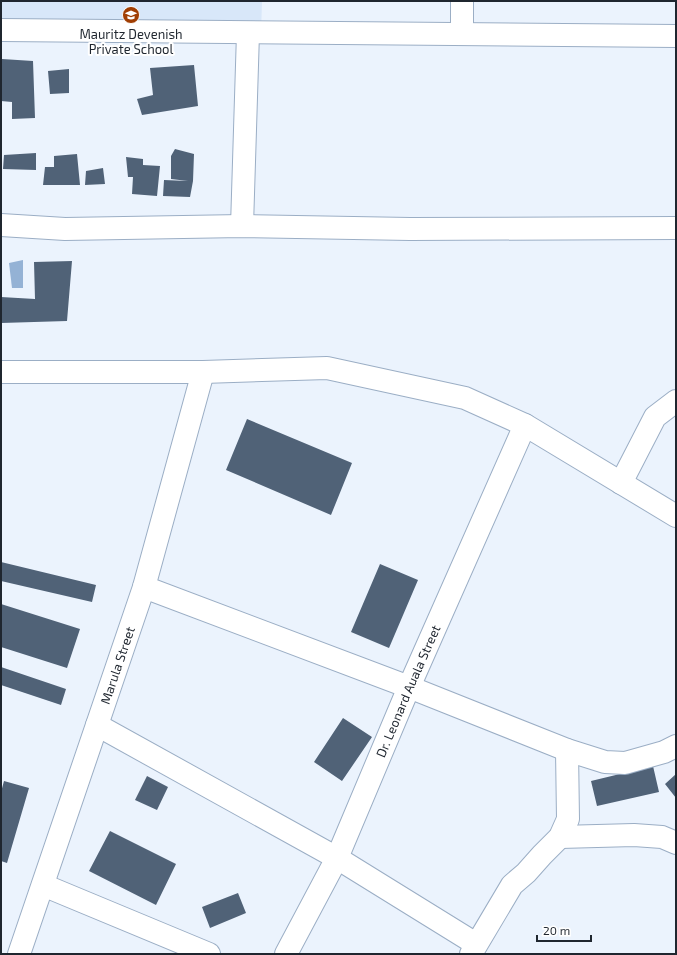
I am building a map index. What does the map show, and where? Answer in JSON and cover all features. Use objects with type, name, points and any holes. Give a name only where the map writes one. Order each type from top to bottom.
[{"type":"street","points":[[462,1],[462,34]]},
{"type":"street","points":[[1,30],[676,36]]},
{"type":"street","points":[[242,226],[248,33]]},
{"type":"street","points":[[1,225],[65,229],[242,226],[410,229],[676,228]]},
{"type":"street","points":[[1,372],[203,372],[327,368],[465,398],[525,425],[676,516]]},
{"type":"street","name":"Marula Street","points":[[18,954],[43,885],[144,587],[203,372]]},
{"type":"street","points":[[621,483],[654,417],[676,401]]},
{"type":"street","name":"Dr. Leonard Auala Street","points":[[286,954],[337,858],[409,687],[525,425]]},
{"type":"street","points":[[144,587],[409,687],[567,750],[605,762],[625,763],[664,752],[676,746]]},
{"type":"street","points":[[97,725],[337,858],[474,949],[512,885],[526,873],[560,837],[568,819],[567,750]]},
{"type":"street","points":[[560,837],[634,835],[662,837],[676,843]]},
{"type":"street","points":[[43,885],[209,954]]},
{"type":"shaded area","name":"Mauritz Devenish Private School","points":[[1,1],[262,1],[261,33],[1,30]]},
{"type":"water","points":[[23,260],[23,288],[12,288],[9,263]]},
{"type":"building","points":[[2,59],[33,61],[35,118],[12,119],[12,102],[1,101]]},
{"type":"building","points":[[194,65],[198,106],[142,115],[137,99],[153,95],[150,68]]},
{"type":"building","points":[[69,69],[69,93],[50,94],[48,71]]},
{"type":"building","points":[[175,149],[194,154],[193,181],[190,197],[163,196],[164,180],[188,181],[171,179],[171,156]]},
{"type":"building","points":[[36,153],[36,170],[3,169],[4,155]]},
{"type":"building","points":[[77,154],[80,185],[43,185],[45,167],[54,167],[54,156]]},
{"type":"building","points":[[126,157],[143,159],[143,165],[160,166],[157,196],[132,194],[133,177],[128,177]]},
{"type":"building","points":[[103,168],[105,184],[85,185],[86,171]]},
{"type":"building","points":[[72,261],[67,321],[1,323],[1,297],[35,299],[34,262]]},
{"type":"building","points":[[247,419],[352,463],[331,515],[226,470]]},
{"type":"building","points":[[1,562],[96,585],[92,602],[1,581]]},
{"type":"building","points":[[380,564],[418,580],[389,648],[351,632]]},
{"type":"building","points":[[1,604],[80,629],[67,668],[1,647]]},
{"type":"building","points":[[1,667],[66,689],[61,705],[1,685]]},
{"type":"building","points":[[343,718],[372,737],[342,781],[314,762]]},
{"type":"building","points":[[653,766],[659,792],[597,806],[591,781]]},
{"type":"building","points":[[676,774],[676,798],[665,784]]},
{"type":"building","points":[[147,776],[168,787],[157,810],[135,800]]},
{"type":"building","points":[[4,781],[29,788],[7,863],[1,861],[1,792]]},
{"type":"building","points":[[110,831],[176,864],[156,905],[89,871]]},
{"type":"building","points":[[238,893],[246,913],[210,928],[202,907]]},
{"type":"place","name":"Mauritz Devenish Private School","points":[[131,15]]}]
